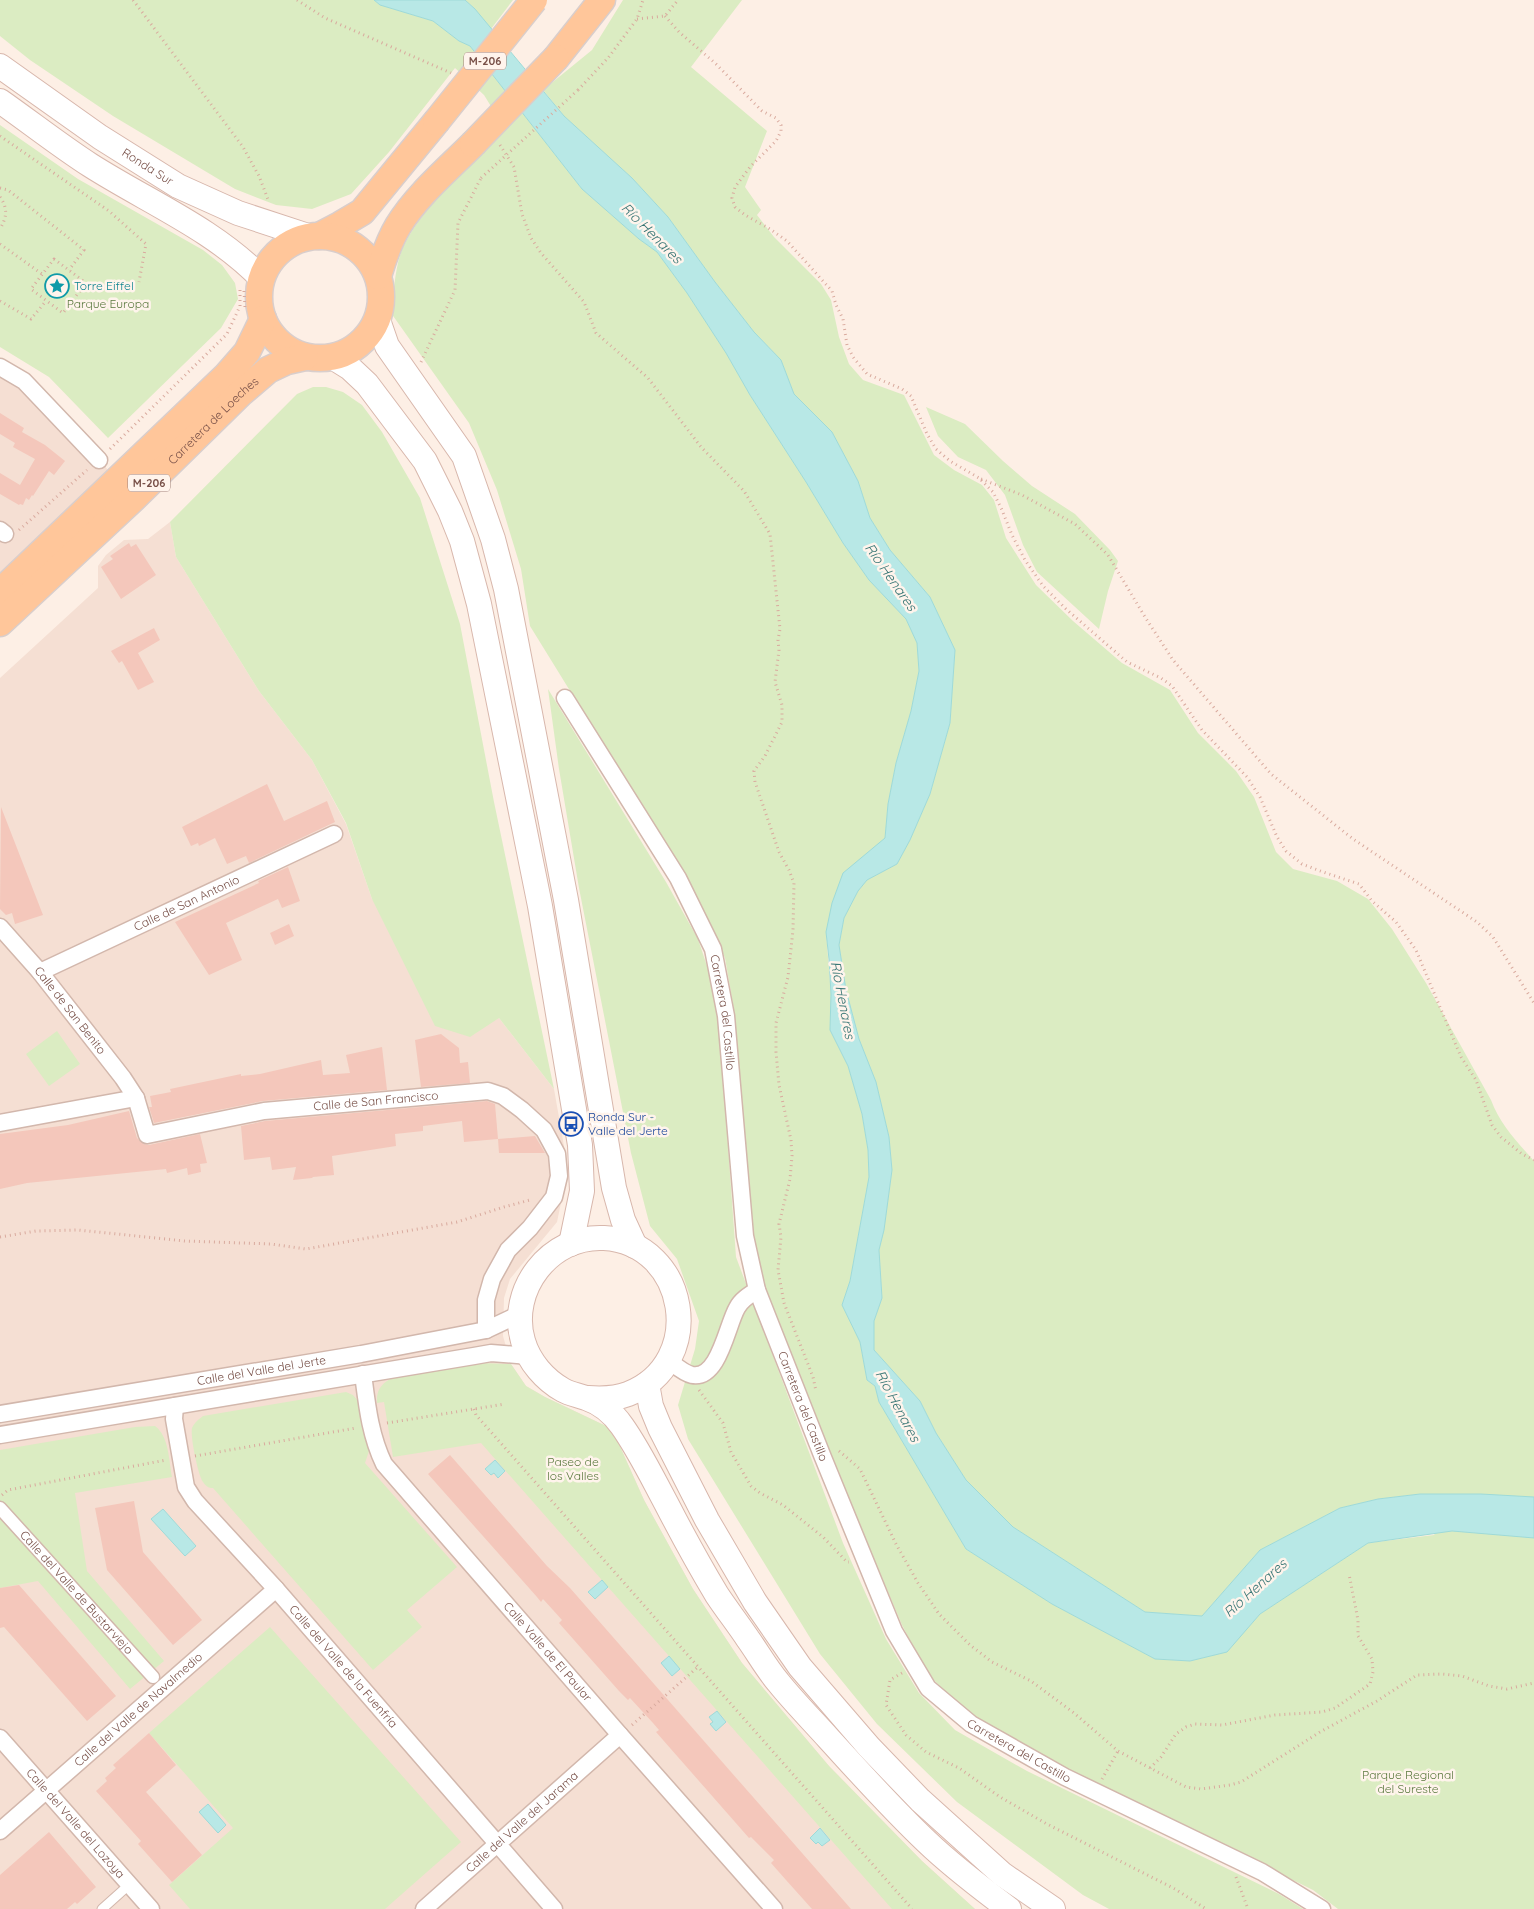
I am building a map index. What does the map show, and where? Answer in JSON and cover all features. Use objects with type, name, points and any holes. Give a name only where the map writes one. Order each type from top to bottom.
[{"type":"main road","name":"M-206","points":[[334,358],[305,357],[280,343],[253,317],[259,299],[246,281],[270,262],[283,248],[300,239],[315,236],[340,226],[362,212],[534,0]]},
{"type":"main road","points":[[378,276],[384,256],[398,226],[422,195],[486,143],[602,0]]},
{"type":"main road","name":"Ronda Sur","points":[[0,66],[100,137],[178,186],[238,213],[315,236]]},
{"type":"main road","points":[[0,101],[90,164],[207,233],[229,249],[246,281]]},
{"type":"main road","points":[[315,236],[334,237],[348,242],[361,251],[371,263],[378,276],[382,298],[378,320],[360,344],[334,358],[350,368],[367,384],[425,461],[450,511],[467,559],[479,604],[538,896],[580,1145],[582,1191],[571,1244]]},
{"type":"main road","name":"Carretera de Loeches","points":[[0,592],[226,376],[247,352],[253,317]]},
{"type":"main road","points":[[378,320],[387,346],[464,456],[493,539],[506,589],[566,900],[614,1188],[623,1220],[635,1246]]},
{"type":"main road","name":"Carretera de Loeches","points":[[0,623],[133,499],[241,393],[268,370],[287,361],[305,357]]},
{"type":"main road","points":[[588,1398],[608,1399],[647,1384],[668,1360],[678,1336],[679,1309],[672,1284],[667,1276],[656,1262],[635,1246],[603,1238],[586,1239],[557,1250],[535,1271],[527,1284],[522,1298],[520,1314],[522,1335],[529,1356],[544,1376],[564,1391],[588,1398],[604,1407],[620,1423],[639,1452],[719,1598],[778,1682],[878,1794],[922,1837],[1009,1909]]},
{"type":"main road","points":[[647,1384],[651,1406],[660,1428],[707,1520],[755,1602],[800,1668],[869,1747],[920,1800],[1002,1874],[1053,1909]]},
{"type":"street","points":[[0,367],[24,381],[98,460]]},
{"type":"street","name":"Carretera del Castillo","points":[[565,698],[678,878],[713,949],[726,1016],[745,1236],[757,1290],[894,1630],[928,1688],[971,1724],[1065,1777],[1262,1872],[1322,1909]]},
{"type":"street","name":"Calle de San Antonio","points":[[40,972],[334,834]]},
{"type":"street","name":"Calle de San Benito","points":[[0,927],[40,972],[124,1078],[136,1098]]},
{"type":"street","name":"Calle de San Francisco","points":[[136,1098],[147,1135],[264,1111],[488,1091],[503,1096],[544,1130],[557,1154],[559,1176],[554,1197],[530,1228],[508,1250],[492,1279],[486,1300],[486,1330]]},
{"type":"street","points":[[0,1123],[136,1098]]},
{"type":"street","points":[[668,1360],[689,1374],[695,1375],[706,1372],[714,1362],[737,1307],[757,1290]]},
{"type":"street","name":"Calle del Valle del Jerte","points":[[0,1414],[335,1359],[486,1330],[520,1314]]},
{"type":"street","name":"Calle del Valle del Jerte","points":[[0,1435],[474,1356],[500,1354],[529,1356]]},
{"type":"street","name":"Calle Valle de El Paular","points":[[363,1374],[370,1426],[377,1450],[384,1464],[774,1909]]},
{"type":"street","name":"Calle del Valle de la Fuenfría","points":[[175,1406],[174,1419],[186,1487],[195,1501],[276,1589],[554,1909]]},
{"type":"street","name":"Calle del Valle de Bustarviejo","points":[[0,1508],[153,1676]]},
{"type":"street","name":"Calle del Valle de Navalmedio","points":[[0,1831],[276,1589]]},
{"type":"street","name":"Calle del Valle del Jarama","points":[[424,1909],[620,1735]]},
{"type":"street","name":"Calle del Valle del Lozoya","points":[[0,1738],[151,1909]]},
{"type":"lane","points":[[102,1909],[130,1884]]},
{"type":"path","points":[[133,0],[244,147],[259,176],[273,211],[276,225]]},
{"type":"path","points":[[297,0],[324,18],[457,76]]},
{"type":"path","points":[[413,381],[455,290],[458,223],[481,178],[578,90],[608,58],[636,19],[643,0]]},
{"type":"path","points":[[636,19],[665,16],[678,0]]},
{"type":"path","points":[[665,16],[679,32],[714,63],[762,112],[776,118],[781,125],[782,131],[776,141],[750,167],[735,187],[732,198],[735,207],[787,241],[832,291],[843,319],[847,345],[852,357],[866,374],[902,389],[911,396],[927,434],[936,448],[950,462],[979,478],[1022,495],[1075,524],[1108,554],[1145,617],[1174,660],[1271,774],[1353,839],[1477,922],[1493,937],[1534,1003]]},
{"type":"path","points":[[0,136],[109,211],[146,244],[139,282]]},
{"type":"path","points":[[486,143],[514,167],[522,214],[531,238],[541,253],[584,302],[596,333],[648,378],[701,447],[744,491],[770,534],[780,629],[775,682],[782,706],[782,722],[765,756],[754,771],[759,797],[779,852],[794,883],[788,977],[776,1023],[779,1085],[791,1140],[792,1156],[790,1179],[779,1224],[781,1237],[778,1270],[784,1303],[813,1377],[816,1393]]},
{"type":"path","points":[[0,188],[8,190],[84,250],[69,270]]},
{"type":"path","points":[[0,197],[5,205],[6,216],[0,229]]},
{"type":"path","points":[[0,244],[42,274]]},
{"type":"path","points":[[54,258],[86,283],[63,314],[31,289],[42,274],[54,258]]},
{"type":"path","points":[[246,281],[244,289],[245,306],[253,317]]},
{"type":"path","points":[[7,532],[98,460],[227,334],[240,306],[241,290],[246,281]]},
{"type":"path","points":[[0,301],[31,319],[46,300]]},
{"type":"path","points":[[979,478],[992,492],[1025,560],[1043,586],[1066,609],[1127,662],[1161,678],[1172,686],[1202,730],[1247,777],[1260,797],[1277,837],[1286,851],[1302,864],[1360,884],[1372,901],[1396,922],[1416,950],[1461,1057],[1476,1080],[1492,1125],[1501,1137],[1522,1154],[1534,1160]]},
{"type":"path","points":[[0,1237],[36,1231],[78,1230],[186,1241],[271,1244],[306,1249],[457,1222],[504,1207],[539,1198],[554,1197]]},
{"type":"path","points":[[695,1375],[698,1388],[722,1423],[730,1452],[751,1486],[783,1506],[816,1531],[847,1562],[865,1562]]},
{"type":"path","points":[[0,1496],[8,1490],[180,1458],[505,1404]]},
{"type":"path","points":[[474,1409],[476,1415],[912,1909]]},
{"type":"path","points":[[822,1455],[826,1439],[860,1469],[891,1536],[918,1583],[939,1614],[970,1645],[992,1662],[1031,1681],[1074,1713],[1118,1751],[1186,1787],[1201,1789],[1230,1785],[1252,1775],[1276,1758],[1377,1701],[1417,1675],[1442,1674],[1462,1676],[1489,1686],[1507,1689],[1534,1683]]},
{"type":"path","points":[[1150,1768],[1176,1734],[1186,1727],[1196,1724],[1222,1725],[1275,1715],[1322,1712],[1335,1708],[1370,1684],[1373,1672],[1372,1659],[1358,1636],[1358,1620],[1349,1574]]},
{"type":"path","points":[[620,1735],[699,1666]]},
{"type":"path","points":[[915,1666],[890,1680],[886,1704],[906,1735],[926,1752],[959,1768],[1000,1797],[1047,1824],[1175,1889],[1206,1909]]},
{"type":"path","points":[[1094,1791],[1118,1751]]},
{"type":"path","points":[[1234,1859],[1236,1879],[1248,1909]]},
{"type":"shaded area","points":[[0,367],[99,460],[118,481],[0,592]]},
{"type":"shaded area","points":[[170,522],[176,557],[259,691],[312,760],[346,824],[372,899],[499,1018],[554,1089],[568,1169],[557,1222],[510,1279],[504,1298],[503,1336],[511,1364],[526,1386],[606,1426],[618,1442],[644,1500],[693,1589],[742,1663],[829,1766],[922,1861],[975,1909],[0,1909],[0,678],[98,588],[98,566],[106,555],[124,540],[148,539]]},
{"type":"green space","name":"Parque Regional del Sureste","points":[[0,0],[374,0],[380,5],[433,21],[459,41],[470,46],[582,189],[639,239],[657,252],[687,293],[726,353],[750,395],[843,543],[869,580],[906,619],[917,643],[919,671],[911,711],[896,763],[888,804],[885,839],[866,854],[826,932],[831,994],[830,1030],[848,1066],[862,1114],[868,1150],[869,1178],[850,1281],[842,1305],[860,1342],[867,1380],[875,1386],[879,1402],[966,1549],[1052,1604],[1155,1659],[1190,1661],[1226,1652],[1260,1614],[1368,1543],[1434,1535],[1463,1494],[1420,1494],[1378,1499],[1340,1508],[1260,1550],[1202,1616],[1145,1612],[1013,1527],[966,1480],[936,1433],[920,1401],[874,1350],[874,1321],[882,1298],[879,1250],[884,1229],[892,1170],[889,1137],[876,1082],[859,1039],[846,990],[839,945],[844,918],[858,891],[867,880],[897,864],[910,840],[930,794],[950,723],[955,650],[930,597],[890,550],[870,518],[858,481],[832,432],[794,394],[781,360],[754,332],[668,217],[632,178],[564,116],[543,90],[592,50],[623,0],[742,0],[691,67],[767,131],[745,187],[761,210],[757,215],[774,237],[821,284],[831,300],[839,337],[849,364],[863,380],[904,395],[934,455],[954,470],[982,485],[994,500],[1006,538],[1036,585],[1073,621],[1122,663],[1170,690],[1198,733],[1236,771],[1254,797],[1276,852],[1293,869],[1337,881],[1368,899],[1392,929],[1426,983],[1504,1125],[1534,1161],[1534,1909],[1338,1909],[1313,1890],[1060,1768],[973,1717],[932,1678],[902,1625],[788,1353],[767,1292],[754,1244],[741,1113],[733,1004],[725,958],[696,895],[530,626],[521,569],[497,490],[469,423],[391,313],[395,278],[401,252],[414,228],[438,198],[505,129],[484,95],[455,68],[389,152],[351,194],[312,209],[276,205],[235,189],[113,116],[30,60],[0,36]]},
{"type":"green space","points":[[465,0],[513,0],[491,29]]},
{"type":"green space","name":"Parque Europa","points":[[0,125],[78,179],[203,250],[222,265],[235,283],[238,299],[221,328],[108,438],[49,377],[0,347]]},
{"type":"green space","points":[[313,387],[326,387],[343,392],[362,405],[382,432],[420,498],[460,624],[494,802],[554,1089],[499,1018],[470,1037],[435,1026],[372,899],[346,823],[312,760],[259,691],[176,557],[170,522],[297,394]]},
{"type":"green space","points":[[926,407],[965,424],[1032,486],[1075,514],[1110,550],[1118,561],[1108,591],[1099,629],[1037,572],[1023,545],[1005,495],[986,470],[958,457],[938,436]]},
{"type":"green space","points":[[548,689],[666,882],[698,939],[713,984],[721,1048],[736,1257],[843,1543],[886,1639],[919,1693],[955,1730],[1027,1771],[1279,1894],[1303,1909],[1109,1909],[1083,1895],[957,1802],[877,1724],[820,1654],[688,1439],[678,1405],[695,1349],[699,1321],[677,1259],[650,1226],[631,1153],[579,888]]},
{"type":"green space","points":[[57,1031],[80,1064],[49,1086],[26,1054]]},
{"type":"green space","name":"Paseo de los Valles","points":[[479,1363],[511,1364],[526,1386],[606,1426],[618,1442],[644,1500],[693,1589],[742,1663],[829,1766],[922,1861],[975,1909],[892,1909],[481,1443],[393,1457],[384,1402],[377,1403],[379,1390],[383,1384],[394,1377]]},
{"type":"green space","points":[[346,1392],[353,1395],[359,1402],[369,1451],[365,1463],[457,1567],[407,1610],[422,1627],[373,1670],[213,1488],[208,1487],[204,1483],[197,1464],[192,1439],[192,1428],[203,1416]]},
{"type":"green space","points":[[155,1426],[160,1430],[166,1442],[172,1477],[75,1493],[87,1571],[164,1661],[130,1689],[38,1581],[0,1588],[0,1450],[135,1427]]},
{"type":"green space","points":[[270,1627],[461,1842],[385,1909],[190,1909],[169,1885],[233,1828],[149,1733]]},
{"type":"water","name":"Río Henares","points":[[374,0],[465,0],[475,9],[564,116],[632,178],[668,217],[754,332],[781,360],[794,394],[832,432],[858,481],[870,518],[890,550],[930,597],[955,650],[950,723],[930,794],[910,840],[897,864],[867,880],[858,891],[844,918],[839,945],[846,990],[859,1039],[876,1082],[889,1137],[892,1170],[884,1230],[879,1250],[882,1298],[874,1321],[874,1350],[920,1401],[936,1433],[966,1480],[1013,1527],[1145,1612],[1202,1616],[1260,1550],[1340,1508],[1378,1499],[1420,1494],[1481,1494],[1534,1497],[1534,1538],[1452,1531],[1368,1543],[1260,1614],[1227,1652],[1190,1661],[1155,1659],[1052,1604],[966,1549],[879,1402],[875,1386],[867,1380],[860,1342],[842,1305],[850,1281],[869,1177],[868,1150],[862,1114],[848,1066],[830,1030],[831,994],[826,932],[832,903],[843,873],[885,838],[888,804],[896,763],[911,711],[919,671],[917,643],[906,619],[869,580],[843,543],[750,395],[726,353],[687,293],[657,252],[639,239],[582,189],[470,46],[459,41],[433,21],[380,5]]},
{"type":"water","points":[[495,1460],[505,1471],[498,1478],[494,1473],[491,1475],[485,1469]]},
{"type":"water","points":[[163,1509],[196,1546],[185,1556],[151,1519]]},
{"type":"water","points":[[602,1580],[608,1587],[595,1599],[588,1592]]},
{"type":"water","points":[[669,1656],[680,1669],[672,1676],[661,1663]]},
{"type":"water","points":[[717,1711],[726,1722],[716,1731],[710,1724],[713,1722],[709,1717]]},
{"type":"water","points":[[208,1804],[226,1825],[218,1833],[199,1812]]},
{"type":"water","points":[[820,1828],[830,1840],[822,1846],[818,1842],[816,1844],[810,1838]]},
{"type":"building","points":[[0,413],[24,428],[22,432],[45,445],[65,461],[54,475],[49,471],[33,496],[29,500],[26,498],[23,505],[19,505],[0,494],[0,473],[20,485],[35,459],[13,447],[15,443],[0,434]]},
{"type":"building","points":[[129,543],[131,547],[136,544],[156,575],[121,599],[101,567],[113,559],[110,556]]},
{"type":"building","points":[[154,628],[160,640],[138,653],[154,682],[138,690],[122,661],[119,663],[111,651]]},
{"type":"building","points":[[267,784],[284,821],[327,801],[335,822],[249,863],[246,856],[227,864],[215,838],[199,846],[198,843],[191,846],[182,827]]},
{"type":"building","points":[[1,807],[43,915],[15,924],[12,913],[6,915],[0,909]]},
{"type":"building","points":[[288,867],[300,901],[282,908],[278,899],[226,923],[242,960],[209,975],[175,922],[259,883],[258,881]]},
{"type":"building","points":[[289,924],[294,936],[275,945],[270,933]]},
{"type":"building","points":[[441,1034],[459,1048],[460,1063],[468,1062],[470,1083],[421,1087],[415,1040]]},
{"type":"building","points":[[382,1047],[387,1090],[263,1101],[154,1123],[149,1107],[152,1107],[150,1096],[171,1092],[170,1089],[241,1074],[241,1076],[260,1074],[321,1060],[323,1075],[350,1073],[346,1055]]},
{"type":"building","points":[[487,1101],[495,1104],[498,1139],[464,1142],[462,1121],[423,1126],[423,1131],[395,1134],[396,1146],[332,1156],[334,1175],[293,1180],[296,1167],[272,1170],[270,1157],[244,1160],[241,1126],[265,1121]]},
{"type":"building","points":[[129,1111],[137,1138],[144,1144],[149,1145],[200,1134],[207,1163],[200,1164],[201,1172],[188,1175],[187,1168],[167,1173],[166,1169],[27,1183],[0,1189],[0,1134],[68,1125]]},
{"type":"building","points":[[535,1136],[545,1153],[499,1153],[498,1139]]},
{"type":"building","points":[[450,1455],[547,1566],[570,1588],[851,1909],[812,1909],[771,1863],[774,1860],[751,1837],[749,1838],[656,1732],[659,1730],[653,1723],[630,1698],[628,1700],[619,1691],[559,1623],[562,1620],[543,1599],[541,1602],[428,1474]]},
{"type":"building","points":[[134,1501],[143,1552],[202,1620],[173,1645],[107,1570],[95,1508]]},
{"type":"building","points":[[19,1585],[116,1696],[87,1721],[4,1627],[0,1628],[0,1588]]},
{"type":"building","points":[[149,1733],[176,1765],[146,1792],[202,1855],[172,1882],[138,1844],[141,1841],[96,1791],[107,1781],[105,1778],[116,1768],[113,1765]]},
{"type":"building","points":[[49,1832],[96,1887],[77,1904],[75,1902],[67,1909],[0,1909],[0,1875]]},
{"type":"place","name":"Torre Eiffel","points":[[57,286]]},
{"type":"place","name":"Ronda Sur - Valle del Jerte","points":[[571,1124]]}]
